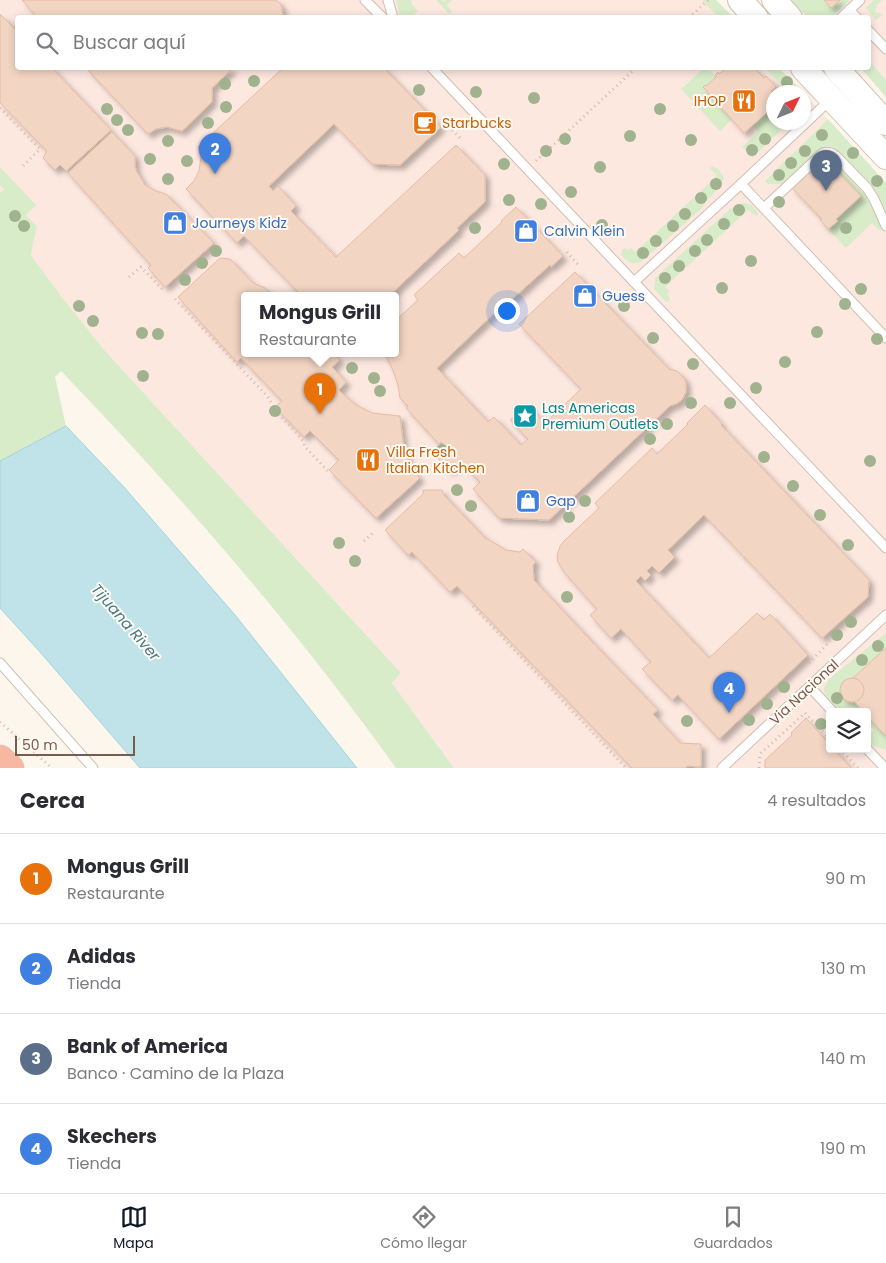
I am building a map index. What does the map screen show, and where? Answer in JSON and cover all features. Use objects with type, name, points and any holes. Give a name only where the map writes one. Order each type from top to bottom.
[{"type":"highway","points":[[0,759],[10,768]]},
{"type":"main road","points":[[740,0],[753,15]]},
{"type":"main road","points":[[774,0],[787,15]]},
{"type":"main road","points":[[805,70],[831,99],[882,140]]},
{"type":"main road","points":[[837,70],[882,140]]},
{"type":"lane","points":[[365,0],[380,15]]},
{"type":"lane","points":[[388,0],[392,15]]},
{"type":"lane","points":[[844,15],[860,0]]},
{"type":"lane","points":[[849,10],[854,15]]},
{"type":"lane","points":[[871,33],[886,49]]},
{"type":"lane","points":[[434,70],[884,542]]},
{"type":"lane","points":[[634,282],[831,99]]},
{"type":"lane","points":[[764,208],[823,153],[830,152],[866,188],[874,199],[886,226]]},
{"type":"lane","points":[[741,184],[886,338]]},
{"type":"lane","name":"Via Nacional","points":[[722,768],[886,615]]},
{"type":"lane","points":[[0,663],[93,768]]},
{"type":"lane","points":[[810,687],[829,708]]},
{"type":"lane","points":[[871,753],[885,768]]},
{"type":"path","points":[[692,15],[708,0]]},
{"type":"path","points":[[528,169],[634,70]]},
{"type":"path","points":[[0,108],[40,150],[24,166]]},
{"type":"path","points":[[445,123],[462,140]]},
{"type":"path","points":[[567,252],[580,267]]},
{"type":"path","points":[[129,277],[141,267],[162,289]]},
{"type":"path","points":[[175,299],[269,398],[275,410],[302,439],[305,447],[328,471]]},
{"type":"path","points":[[364,541],[374,532]]},
{"type":"path","points":[[473,606],[626,768]]},
{"type":"path","points":[[809,663],[830,641]]},
{"type":"path","points":[[759,768],[760,754],[805,713],[826,735]]},
{"type":"path","points":[[0,722],[52,768]]},
{"type":"path","points":[[844,753],[858,768]]},
{"type":"shaded area","name":"Las Americas Premium Outlets","points":[[0,0],[716,0],[731,15],[15,15],[15,70],[781,70],[795,85],[766,85],[766,130],[811,130],[811,102],[886,183],[886,768],[454,768],[392,683],[401,673],[106,352],[61,296],[0,213]]},
{"type":"shaded area","points":[[850,0],[886,0],[886,97],[863,70],[871,70],[871,15],[834,15]]},
{"type":"green space","points":[[396,0],[411,0],[412,5],[418,11],[413,15],[400,15]]},
{"type":"green space","points":[[436,0],[444,2],[452,0],[447,5],[452,11],[451,13],[449,14]]},
{"type":"green space","points":[[702,0],[716,0],[731,15],[716,15]]},
{"type":"green space","points":[[791,0],[850,0],[834,15],[805,15]]},
{"type":"green space","points":[[874,0],[882,0],[877,5],[875,12],[883,14],[876,20],[866,8]]},
{"type":"green space","points":[[871,63],[886,80],[886,97],[863,70],[871,70]]},
{"type":"green space","points":[[702,70],[710,70],[716,77],[703,87],[732,119],[720,131],[681,89]]},
{"type":"green space","points":[[767,70],[781,70],[795,85],[781,85]]},
{"type":"green space","points":[[766,113],[766,130],[782,130],[752,158],[742,147],[758,132],[753,125]]},
{"type":"green space","points":[[828,119],[886,183],[886,214],[879,197],[872,187],[833,147],[821,148],[783,184],[768,184],[765,181]]},
{"type":"green space","points":[[837,163],[869,199],[883,229],[880,231],[872,223],[846,248],[828,229],[861,196],[833,167]]},
{"type":"green space","points":[[712,166],[718,169],[724,178],[701,209],[641,262],[630,262],[621,255],[622,250],[625,248],[628,250],[631,248],[635,252],[715,178],[716,175],[710,168]]},
{"type":"green space","points":[[0,167],[36,205],[26,215],[37,227],[31,255],[61,296],[106,352],[401,673],[392,683],[454,768],[396,768],[318,664],[236,564],[150,466],[61,371],[55,377],[66,426],[0,461],[0,193],[4,190],[0,185]]},
{"type":"green space","points":[[745,203],[751,205],[758,215],[756,216],[748,210],[665,287],[670,292],[667,294],[670,301],[666,302],[654,289],[655,278],[730,209],[738,204]]},
{"type":"green space","points":[[886,633],[886,648],[853,678],[845,680],[841,685],[841,692],[845,700],[854,701],[860,708],[854,708],[852,706],[850,708],[837,708],[824,690],[829,679]]},
{"type":"green space","points":[[871,720],[886,736],[886,750],[871,744],[871,733],[874,730],[871,727]]},
{"type":"water","name":"Tijuana River","points":[[66,426],[123,486],[235,615],[357,768],[140,768],[0,608],[0,461]]},
{"type":"building","points":[[22,0],[276,0],[281,4],[283,15],[35,15]]},
{"type":"building","points":[[824,0],[840,0],[831,8]]},
{"type":"building","points":[[0,14],[15,29],[15,70],[54,70],[111,130],[66,171],[60,165],[55,170],[43,158],[47,151],[0,103]]},
{"type":"building","points":[[88,70],[231,70],[212,88],[212,102],[182,131],[167,127],[156,129],[148,134]]},
{"type":"building","points":[[281,70],[386,70],[441,127],[400,165],[372,164],[334,124],[269,186],[273,191],[278,186],[296,206],[291,211],[336,257],[456,145],[485,175],[485,202],[457,228],[459,230],[393,292],[298,292],[244,236],[237,243],[186,189],[194,181],[199,171],[201,157],[198,147]]},
{"type":"building","name":"IHOP","points":[[724,70],[756,70],[764,78],[766,76],[774,85],[766,85],[766,113],[744,133],[703,87],[716,77],[715,75],[718,72],[719,74]]},
{"type":"building","points":[[112,132],[135,156],[137,172],[145,185],[166,194],[214,243],[165,287],[148,268],[151,265],[68,173]]},
{"type":"building","points":[[823,157],[861,196],[828,229],[820,220],[822,219],[791,187]]},
{"type":"building","points":[[516,207],[563,256],[551,267],[550,265],[507,304],[505,303],[437,368],[488,422],[494,417],[521,445],[528,439],[510,420],[527,404],[545,423],[581,389],[519,324],[575,272],[669,369],[677,371],[685,379],[686,385],[686,392],[682,400],[670,406],[549,520],[499,518],[473,489],[480,482],[460,461],[449,471],[438,458],[448,449],[441,442],[439,444],[406,408],[408,406],[400,398],[398,385],[386,357],[399,357],[399,317],[418,300],[414,295],[459,253],[464,258]]},
{"type":"building","points":[[220,258],[230,259],[253,283],[265,288],[269,292],[241,292],[241,357],[337,357],[340,360],[332,367],[346,382],[339,390],[343,394],[356,405],[372,413],[400,416],[403,442],[410,466],[420,478],[376,518],[329,470],[339,460],[310,431],[304,437],[275,407],[282,401],[241,358],[237,362],[178,297]]},
{"type":"building","points":[[705,405],[721,425],[869,580],[868,597],[822,638],[704,515],[668,550],[675,557],[659,573],[652,566],[647,571],[651,575],[645,581],[641,576],[636,581],[709,658],[757,613],[764,620],[770,614],[808,655],[719,739],[678,695],[672,700],[642,669],[651,662],[621,629],[611,638],[590,615],[597,609],[564,572],[557,556],[560,546],[564,541],[599,508],[595,503],[652,448],[657,454]]},
{"type":"building","points":[[423,490],[442,490],[443,494],[484,537],[506,550],[520,552],[523,549],[536,562],[533,565],[534,580],[658,710],[653,714],[680,743],[701,744],[701,767],[632,768],[457,586],[450,592],[412,552],[408,555],[385,530],[423,494]]},
{"type":"building","points":[[886,648],[886,736],[871,720],[871,708],[860,708],[854,701],[845,700],[841,695],[842,683],[853,678]]},
{"type":"building","points":[[852,678],[857,679],[863,685],[863,695],[857,701],[852,702],[847,701],[841,695],[840,690],[841,685],[847,679]]},
{"type":"building","points":[[806,718],[826,740],[826,753],[838,753],[851,768],[765,768],[765,760],[792,735],[791,733]]},
{"type":"place","name":"IHOP","points":[[744,101]]},
{"type":"place","name":"Starbucks","points":[[425,123]]},
{"type":"place","name":"Adidas","points":[[215,174]]},
{"type":"place","name":"Bank of America","points":[[826,191]]},
{"type":"place","name":"Journeys Kidz","points":[[175,223]]},
{"type":"place","name":"Calvin Klein","points":[[526,231]]},
{"type":"place","name":"Guess","points":[[585,296]]},
{"type":"place","name":"Mongus Grill","points":[[320,414]]},
{"type":"place","name":"Las Americas Premium Outlets","points":[[525,416]]},
{"type":"place","name":"Villa Fresh Italian Kitchen","points":[[368,460]]},
{"type":"place","name":"Gap","points":[[528,501]]},
{"type":"place","name":"Skechers","points":[[729,713]]}]
